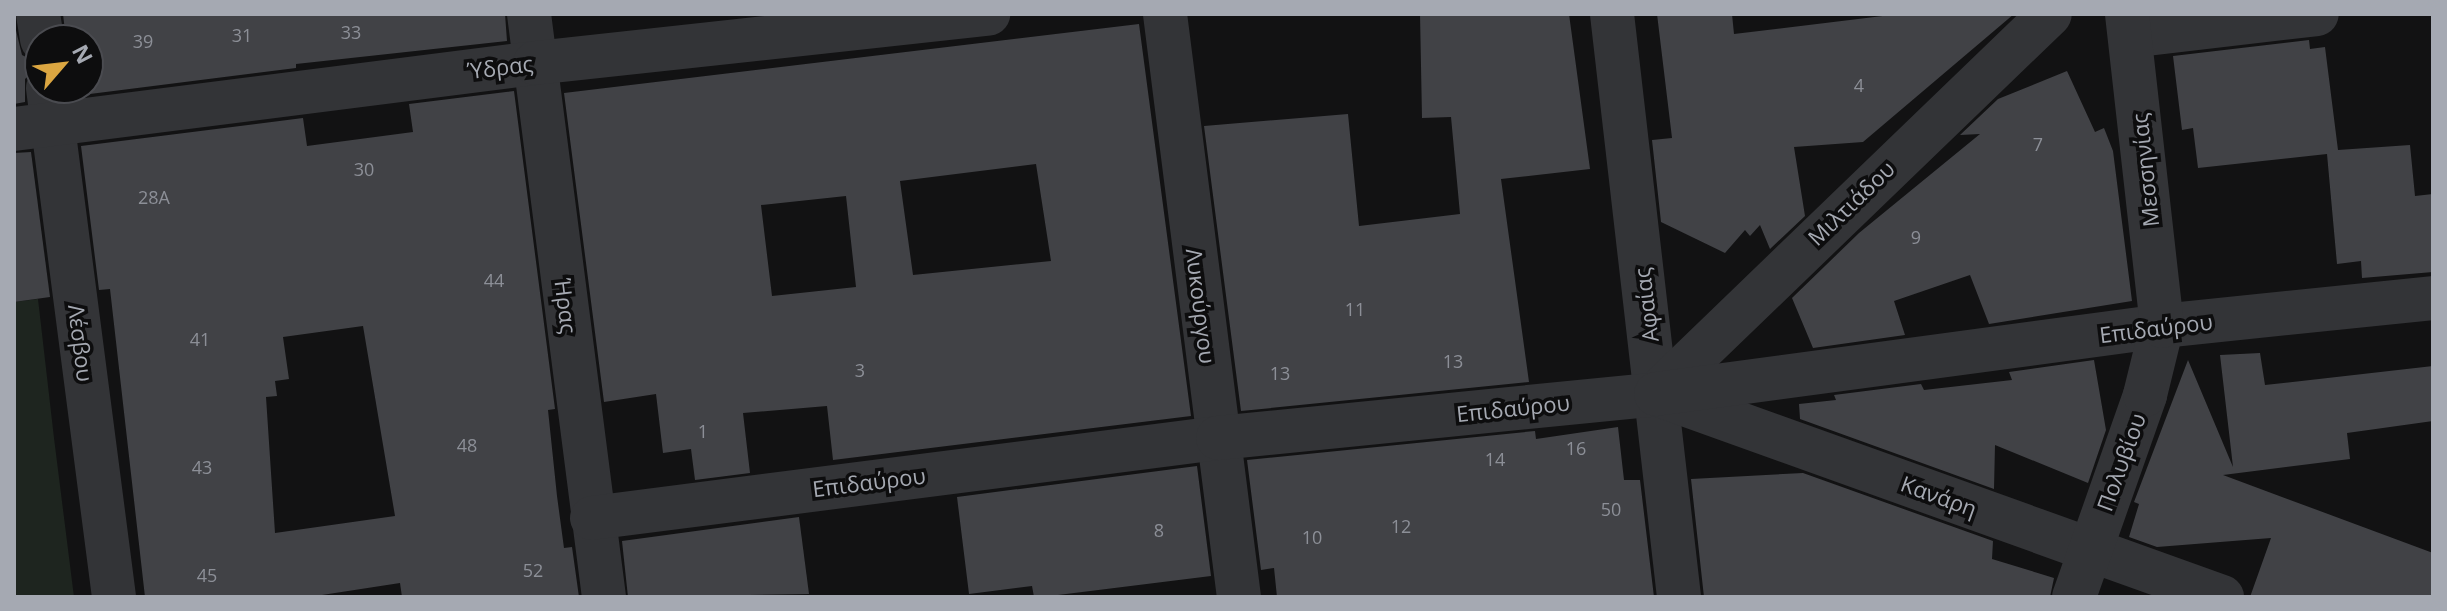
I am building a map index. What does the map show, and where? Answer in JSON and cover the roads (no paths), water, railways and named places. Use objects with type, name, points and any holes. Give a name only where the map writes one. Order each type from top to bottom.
[{"type":"street","name":"Ήρας","points":[[529,14],[604,597]]},
{"type":"street","name":"Ύδρας","points":[[38,114],[988,14]]},
{"type":"street","name":"Λυκούργου","points":[[1165,14],[1239,597]]},
{"type":"street","name":"Αφαίας","points":[[1612,14],[1679,597]]},
{"type":"street","name":"Μιλτιάδου","points":[[1656,394],[2050,14]]},
{"type":"street","points":[[2129,25],[2317,14]]},
{"type":"street","name":"Μεσσηνίας","points":[[2129,25],[2162,326]]},
{"type":"street","name":"Λέσβου","points":[[38,114],[114,597]]},
{"type":"street","name":"Επιδαύρου","points":[[592,518],[1218,438],[1656,394],[2162,326],[2433,298]]},
{"type":"street","name":"Πολυβίου","points":[[2074,597],[2145,395],[2162,326]]},
{"type":"street","name":"Κανάρη","points":[[1656,394],[2222,597]]}]
